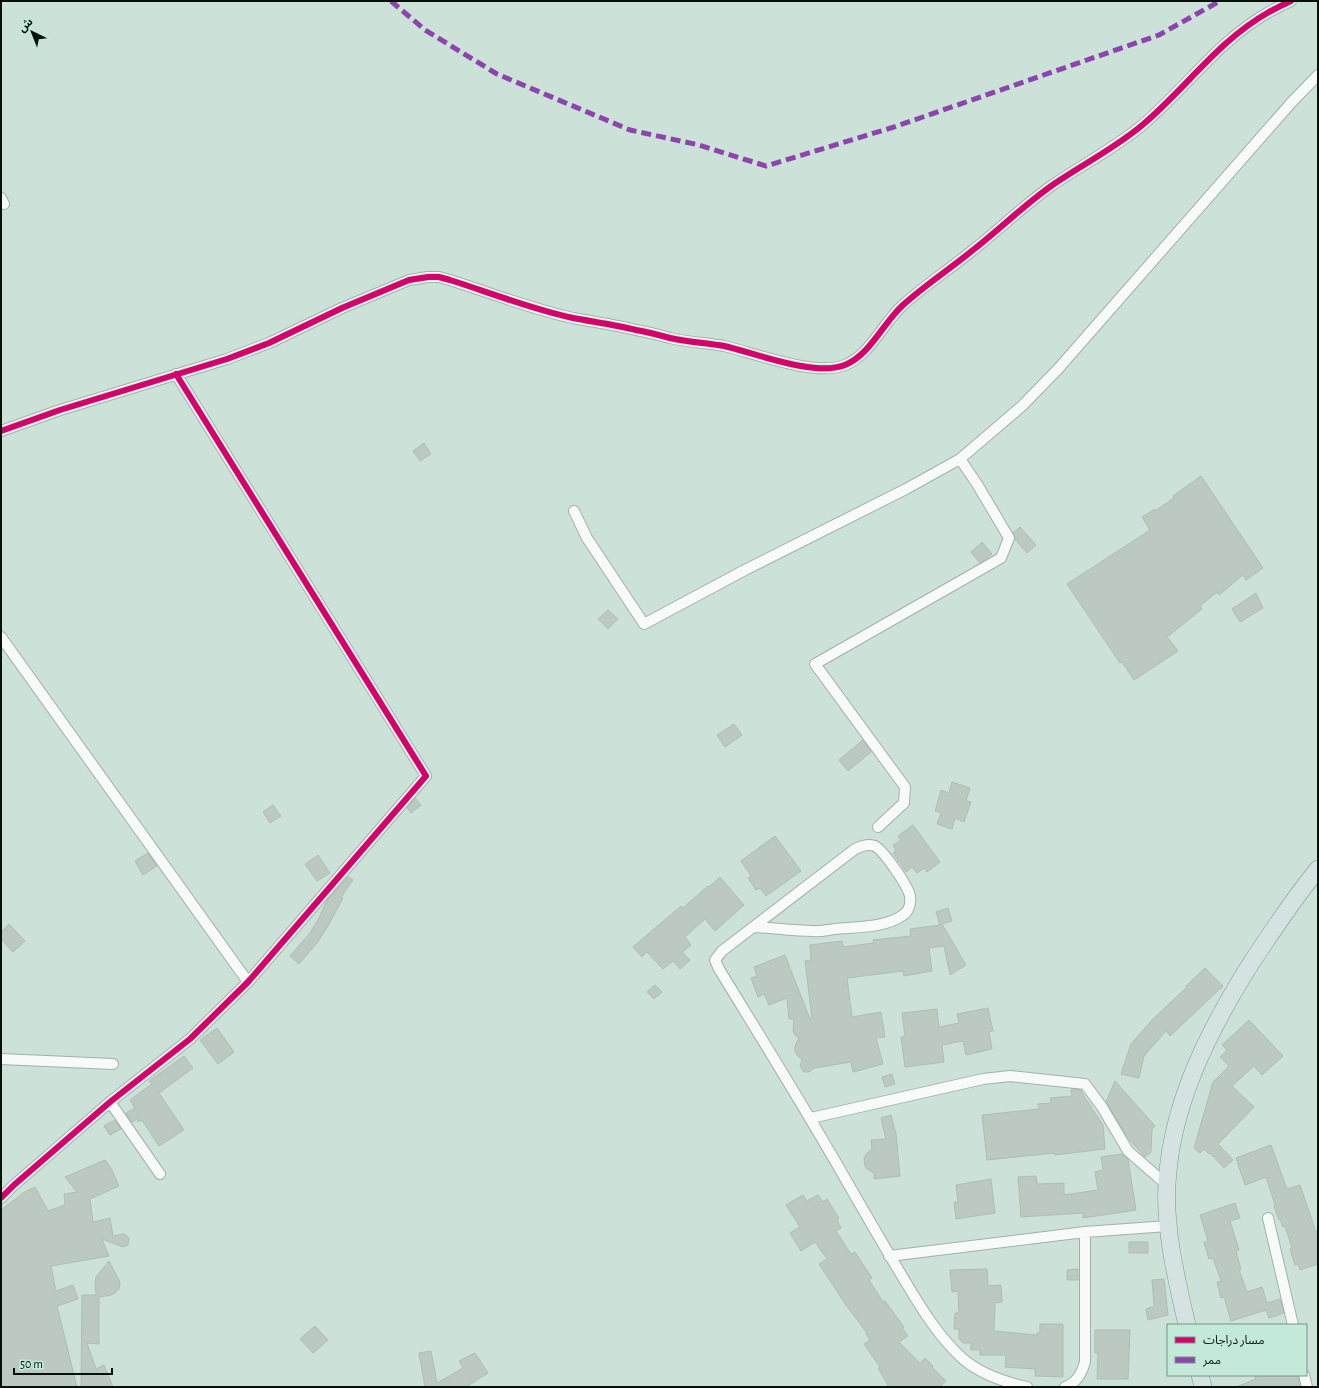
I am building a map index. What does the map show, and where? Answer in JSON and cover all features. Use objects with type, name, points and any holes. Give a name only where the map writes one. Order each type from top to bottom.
[{"type":"main road","points":[[1188,1324],[1168,1226],[1167,1185],[1172,1143],[1178,1115],[1198,1058],[1228,1000],[1268,936],[1318,869]]},
{"type":"main road","points":[[1200,1376],[1202,1387]]},
{"type":"street","points":[[1,431],[60,410],[227,359],[269,343],[392,286],[409,280],[428,277],[444,279],[523,304],[571,317],[672,338],[724,346],[773,360],[818,367],[834,368],[844,365],[859,357],[867,349],[886,324],[908,300],[960,261],[1051,186],[1117,144],[1141,126],[1221,48],[1246,26],[1291,1]]},
{"type":"street","points":[[574,511],[587,538],[644,624],[743,571],[906,490],[960,459],[1022,406],[1058,369],[1290,103],[1318,75]]},
{"type":"street","points":[[1,1198],[110,1102],[190,1039],[248,982],[426,776],[176,374]]},
{"type":"street","points":[[878,827],[904,803],[904,787],[815,664],[1000,558],[1009,538],[977,484],[960,459]]},
{"type":"street","points":[[1,637],[248,982]]},
{"type":"street","points":[[755,927],[814,932],[876,926],[903,916],[908,909],[910,894],[904,882],[875,846],[868,844],[855,849],[719,954],[715,960],[719,969],[811,1118],[922,1309],[945,1339],[963,1358],[981,1371],[1008,1383],[1028,1387]]},
{"type":"street","points":[[1,1059],[113,1064]]},
{"type":"street","points":[[811,1118],[983,1079],[1010,1076],[1085,1084],[1102,1107],[1128,1151],[1167,1185]]},
{"type":"street","points":[[110,1102],[160,1174]]},
{"type":"street","points":[[1268,1218],[1293,1324]]},
{"type":"street","points":[[890,1256],[1085,1232],[1168,1226]]},
{"type":"street","points":[[1065,1387],[1070,1385],[1082,1373],[1085,1362],[1085,1232]]},
{"type":"street","points":[[1304,1376],[1307,1387]]},
{"type":"building","points":[[424,443],[431,454],[420,461],[413,451]]},
{"type":"building","points":[[1201,476],[1263,568],[1246,580],[1243,575],[1219,595],[1217,592],[1200,606],[1202,609],[1167,637],[1178,651],[1134,680],[1122,662],[1120,663],[1067,584],[1150,530],[1142,517],[1155,509],[1155,511],[1174,498],[1173,496]]},
{"type":"building","points":[[1020,527],[1036,545],[1027,553],[1015,539],[1013,533]]},
{"type":"building","points":[[982,542],[992,554],[980,563],[971,552]]},
{"type":"building","points":[[1256,593],[1263,608],[1240,622],[1232,609]]},
{"type":"building","points":[[608,610],[618,619],[608,629],[598,619]]},
{"type":"building","points":[[734,724],[742,735],[725,747],[717,735]]},
{"type":"building","points":[[863,740],[871,752],[848,771],[839,760]]},
{"type":"building","points":[[952,782],[970,788],[966,801],[971,802],[964,822],[955,818],[952,829],[937,824],[941,813],[935,811],[941,790],[949,793]]},
{"type":"building","points":[[415,798],[421,805],[411,813],[407,808]]},
{"type":"building","points":[[273,805],[281,816],[270,823],[263,812]]},
{"type":"building","points":[[913,825],[940,862],[927,872],[924,868],[917,873],[912,867],[906,872],[893,853],[896,851],[893,845],[901,840],[898,836]]},
{"type":"building","points":[[775,836],[801,871],[766,896],[760,888],[756,890],[748,878],[751,876],[741,861]]},
{"type":"building","points":[[148,853],[157,866],[143,875],[135,861]]},
{"type":"building","points":[[318,855],[330,873],[317,881],[305,864]]},
{"type":"building","points":[[348,877],[353,880],[341,897],[343,898],[328,926],[317,943],[299,964],[290,956],[310,933],[327,900]]},
{"type":"building","points":[[720,877],[744,905],[715,931],[705,919],[685,937],[691,945],[682,952],[690,960],[680,969],[673,961],[663,969],[647,952],[642,957],[633,947],[681,906],[683,908]]},
{"type":"building","points":[[948,908],[952,921],[942,924],[966,965],[950,975],[944,946],[929,948],[932,971],[904,976],[903,971],[847,978],[852,1017],[881,1012],[885,1037],[876,1038],[883,1064],[853,1072],[851,1062],[814,1068],[809,1072],[803,1071],[800,1066],[802,1060],[795,1051],[795,1046],[799,1038],[793,1031],[794,1019],[789,1019],[787,998],[769,1005],[764,994],[758,997],[751,978],[757,976],[754,967],[785,955],[810,1019],[812,1019],[805,961],[811,960],[810,945],[842,941],[843,947],[874,943],[873,940],[911,936],[910,929],[940,925],[936,912]]},
{"type":"building","points":[[9,924],[25,941],[13,952],[1,939],[1,932]]},
{"type":"building","points":[[1205,968],[1223,986],[1170,1036],[1166,1031],[1144,1056],[1139,1078],[1121,1074],[1131,1044],[1152,1020]]},
{"type":"building","points":[[655,985],[662,992],[654,999],[647,992]]},
{"type":"building","points":[[988,1008],[993,1031],[989,1032],[992,1049],[966,1055],[963,1041],[942,1045],[944,1062],[905,1067],[901,1037],[905,1036],[902,1013],[937,1009],[939,1027],[959,1023],[957,1014]]},
{"type":"building","points":[[1249,1020],[1283,1056],[1262,1075],[1254,1066],[1232,1086],[1254,1107],[1218,1144],[1233,1160],[1224,1168],[1210,1153],[1209,1154],[1204,1149],[1200,1153],[1194,1148],[1213,1082],[1229,1066],[1220,1057],[1227,1050],[1222,1045]]},
{"type":"building","points":[[217,1028],[234,1052],[218,1064],[200,1040]]},
{"type":"building","points":[[184,1056],[193,1068],[159,1093],[184,1130],[159,1146],[142,1120],[138,1122],[137,1119],[132,1122],[126,1113],[135,1108],[130,1100],[152,1084],[149,1081]]},
{"type":"building","points":[[892,1074],[895,1084],[885,1087],[882,1077]]},
{"type":"building","points":[[1115,1081],[1155,1126],[1152,1129],[1151,1152],[1145,1157],[1128,1138],[1106,1102]]},
{"type":"building","points":[[1071,1090],[1081,1090],[1103,1125],[1105,1149],[1055,1155],[1055,1153],[987,1160],[982,1115],[1039,1109],[1038,1104],[1051,1103],[1050,1098],[1072,1096]]},
{"type":"building","points":[[891,1115],[896,1134],[900,1176],[874,1179],[874,1173],[865,1166],[864,1158],[872,1149],[871,1140],[886,1139],[881,1118]]},
{"type":"building","points":[[115,1120],[121,1129],[110,1135],[104,1126]]},
{"type":"building","points":[[1271,1145],[1287,1189],[1300,1185],[1316,1232],[1318,1231],[1318,1264],[1300,1270],[1298,1264],[1295,1265],[1290,1249],[1292,1248],[1285,1226],[1283,1227],[1280,1219],[1279,1220],[1266,1177],[1245,1185],[1236,1158]]},
{"type":"building","points":[[1122,1154],[1128,1159],[1136,1210],[1083,1218],[1083,1213],[1021,1217],[1018,1177],[1036,1176],[1037,1184],[1064,1183],[1064,1195],[1098,1190],[1095,1172],[1103,1170],[1101,1157]]},
{"type":"building","points":[[105,1160],[111,1168],[119,1186],[90,1199],[93,1222],[110,1218],[113,1236],[124,1234],[129,1238],[128,1245],[123,1247],[102,1239],[109,1256],[51,1266],[56,1291],[73,1285],[78,1299],[57,1306],[77,1387],[1,1387],[1,1210],[23,1193],[35,1187],[48,1211],[65,1205],[64,1194],[77,1192],[65,1177]]},
{"type":"building","points":[[991,1179],[995,1213],[956,1219],[954,1202],[958,1202],[956,1185]]},
{"type":"building","points":[[803,1195],[807,1201],[818,1195],[823,1202],[827,1199],[839,1218],[837,1220],[841,1228],[836,1231],[851,1254],[855,1252],[872,1278],[869,1280],[883,1302],[885,1301],[904,1327],[902,1328],[908,1336],[899,1342],[920,1363],[925,1358],[933,1366],[932,1367],[946,1381],[940,1387],[889,1387],[878,1368],[880,1367],[864,1344],[870,1340],[866,1334],[867,1333],[846,1305],[819,1264],[827,1259],[815,1242],[801,1251],[790,1233],[800,1227],[786,1205]]},
{"type":"building","points":[[1235,1203],[1240,1218],[1230,1221],[1239,1250],[1236,1251],[1241,1270],[1239,1270],[1247,1292],[1262,1287],[1267,1303],[1280,1299],[1284,1313],[1269,1318],[1266,1310],[1231,1321],[1224,1297],[1221,1298],[1217,1282],[1221,1281],[1213,1258],[1209,1259],[1204,1242],[1208,1241],[1200,1215]]},
{"type":"building","points":[[1129,1242],[1148,1242],[1148,1253],[1129,1253]]},
{"type":"building","points":[[109,1261],[119,1280],[119,1289],[111,1295],[99,1297],[99,1344],[87,1343],[96,1369],[104,1365],[113,1387],[81,1387],[82,1295],[96,1295],[96,1277]]},
{"type":"building","points":[[987,1269],[988,1286],[1001,1285],[1002,1302],[995,1303],[994,1331],[1037,1335],[1037,1333],[1040,1333],[1040,1324],[1063,1324],[1063,1377],[1035,1376],[1035,1369],[1005,1367],[1006,1355],[980,1355],[980,1350],[971,1350],[971,1343],[963,1343],[959,1339],[959,1329],[954,1329],[955,1313],[959,1313],[958,1291],[952,1292],[950,1270]]},
{"type":"building","points":[[1078,1269],[1078,1280],[1067,1280],[1067,1270]]},
{"type":"building","points":[[1164,1279],[1168,1315],[1148,1320],[1146,1309],[1154,1306],[1152,1280]]},
{"type":"building","points":[[315,1326],[328,1340],[313,1353],[300,1339]]},
{"type":"building","points":[[1095,1330],[1130,1330],[1128,1379],[1097,1379],[1098,1353],[1095,1353]]},
{"type":"building","points":[[431,1351],[437,1383],[463,1368],[459,1361],[475,1353],[488,1373],[466,1387],[425,1387],[419,1353]]},
{"type":"building","points":[[1254,1376],[1298,1376],[1300,1387],[1236,1387],[1256,1379]]},
{"type":"marked path","points":[[391,1],[425,30],[497,74],[630,130],[699,145],[766,166],[894,127],[1159,35],[1220,1]]},
{"type":"cycle path","points":[[1,431],[60,410],[227,359],[269,343],[342,308],[409,280],[428,277],[439,277],[450,280],[526,305],[573,318],[677,339],[724,346],[785,363],[818,368],[832,368],[845,365],[862,354],[896,312],[920,291],[983,242],[1043,192],[1119,143],[1140,127],[1233,37],[1269,12],[1291,1]]},
{"type":"cycle path","points":[[1,1198],[110,1102],[190,1039],[248,982],[426,776],[176,374]]}]
